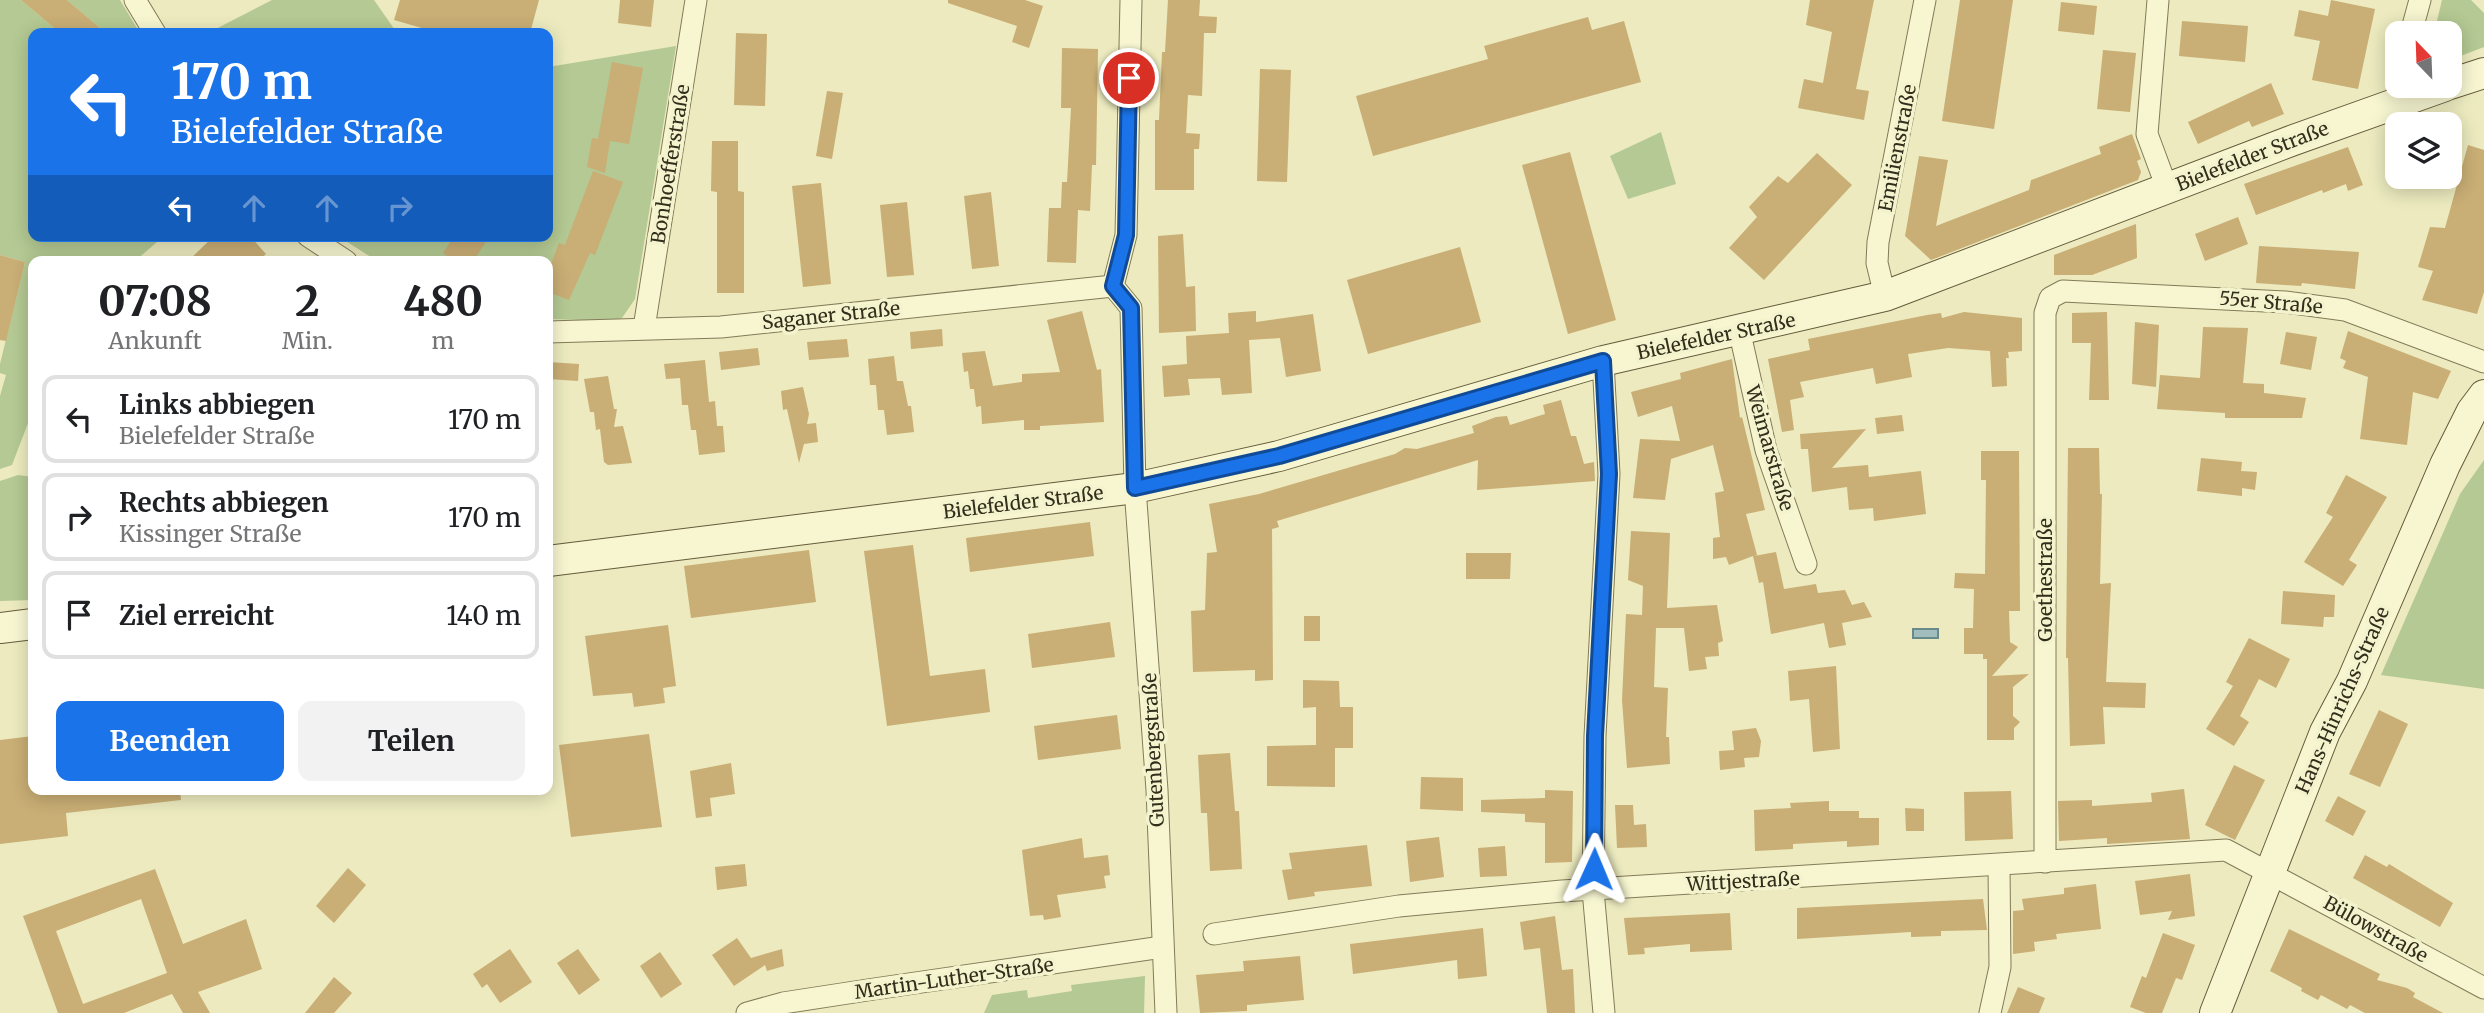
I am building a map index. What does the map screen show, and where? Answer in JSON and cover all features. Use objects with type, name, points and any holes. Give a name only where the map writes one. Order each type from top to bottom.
[{"type":"main road","name":"Bielefelder Straße","points":[[2462,81],[2484,74]]},
{"type":"main road","name":"Bielefelder Straße","points":[[553,560],[1135,488],[1279,456],[1603,361],[1885,296],[2167,188],[2387,98]]},
{"type":"main road","name":"Hans-Hinrichs-Straße","points":[[2215,1013],[2325,732],[2352,681],[2445,466],[2472,411],[2484,394]]},
{"type":"main road","points":[[0,628],[28,625]]},
{"type":"street","points":[[135,0],[152,28]]},
{"type":"street","name":"Bonhoefferstraße","points":[[644,328],[696,0]]},
{"type":"street","points":[[1113,286],[1126,235],[1131,0]]},
{"type":"street","name":"Emilienstraße","points":[[1885,296],[1877,263],[1878,242],[1925,0]]},
{"type":"street","points":[[2158,0],[2147,134],[2167,188]]},
{"type":"street","points":[[2414,21],[2420,0]]},
{"type":"street","points":[[317,242],[338,256]]},
{"type":"street","name":"Saganer Straße","points":[[553,332],[720,327],[1113,286]]},
{"type":"street","name":"Gutenbergstraße","points":[[1113,286],[1131,308],[1135,488],[1157,790],[1166,1013]]},
{"type":"street","name":"55er Straße","points":[[2050,298],[2063,291],[2307,304],[2365,316],[2484,362]]},
{"type":"street","name":"Goethestraße","points":[[2045,862],[2045,313],[2050,298]]},
{"type":"street","name":"Weimarstraße","points":[[1739,329],[1766,450],[1806,564]]},
{"type":"street","points":[[1603,361],[1609,474],[1595,736],[1593,890],[1604,1013]]},
{"type":"street","name":"Wittjestraße","points":[[1214,934],[1399,906],[1593,890],[2226,850],[2269,871]]},
{"type":"street","points":[[1990,1013],[2000,967],[1999,866]]},
{"type":"street","name":"Bülowstraße","points":[[2269,871],[2484,988]]},
{"type":"street","name":"Martin-Luther-Straße","points":[[747,1013],[783,1003],[1163,947]]},
{"type":"green space","points":[[0,0],[21,0],[54,28],[28,28],[28,242],[157,242],[141,256],[28,256],[28,423],[12,465],[0,469],[0,396],[6,375],[0,373],[0,364],[25,262],[0,255]]},
{"type":"green space","points":[[67,0],[120,0],[137,28],[100,28]]},
{"type":"green space","points":[[272,0],[374,0],[394,28],[218,28]]},
{"type":"green space","points":[[2442,0],[2471,0],[2484,13],[2484,47],[2462,55],[2462,21],[2437,21]]},
{"type":"green space","points":[[676,46],[635,299],[622,318],[612,321],[553,319],[553,256],[369,256],[347,242],[553,242],[553,66]]},
{"type":"green space","points":[[1661,132],[1676,184],[1628,199],[1610,156]]},
{"type":"green space","points":[[2484,460],[2484,689],[2381,675],[2460,494]]},
{"type":"green space","points":[[18,475],[28,476],[28,600],[0,601],[0,481]]},
{"type":"green space","points":[[1145,976],[1144,1013],[984,1013],[992,995],[1027,990],[1028,998],[1072,991],[1071,985]]},
{"type":"water","points":[[1913,629],[1938,629],[1938,638],[1913,638]]},
{"type":"building","points":[[21,0],[67,0],[100,28],[54,28]]},
{"type":"building","points":[[400,0],[539,0],[531,28],[422,28],[394,20]]},
{"type":"building","points":[[620,0],[654,0],[651,27],[618,23]]},
{"type":"building","points":[[948,0],[1025,0],[1043,6],[1029,48],[1012,42],[1017,26],[948,3]]},
{"type":"building","points":[[1168,0],[1200,0],[1199,16],[1217,17],[1216,33],[1204,33],[1202,96],[1188,95],[1186,133],[1200,134],[1199,149],[1194,149],[1194,190],[1155,190],[1155,120],[1159,120]]},
{"type":"building","points":[[1810,0],[1874,0],[1856,89],[1869,91],[1864,120],[1798,108],[1804,79],[1823,83],[1832,32],[1806,25]]},
{"type":"building","points":[[1960,0],[2013,0],[1994,129],[1942,121]]},
{"type":"building","points":[[2331,0],[2375,9],[2358,89],[2312,80],[2320,41],[2294,36],[2299,10],[2328,16]]},
{"type":"building","points":[[2061,2],[2097,6],[2094,35],[2058,31]]},
{"type":"building","points":[[1588,17],[1592,30],[1624,21],[1641,82],[1373,156],[1356,96],[1488,59],[1484,46]]},
{"type":"building","points":[[2182,21],[2248,26],[2245,62],[2179,56]]},
{"type":"building","points":[[736,33],[767,34],[765,106],[734,105]]},
{"type":"building","points":[[1062,48],[1098,49],[1096,165],[1092,165],[1090,211],[1078,210],[1076,263],[1047,262],[1049,208],[1061,208],[1062,182],[1067,182],[1071,108],[1061,108]]},
{"type":"building","points":[[2103,50],[2136,53],[2130,112],[2097,109]]},
{"type":"building","points":[[612,62],[643,68],[629,144],[610,141],[605,173],[587,167],[592,138],[598,139]]},
{"type":"building","points":[[1260,69],[1291,70],[1287,182],[1257,181]]},
{"type":"building","points":[[2271,83],[2284,114],[2252,127],[2249,121],[2198,144],[2188,122]]},
{"type":"building","points":[[827,91],[843,93],[832,159],[816,156]]},
{"type":"building","points":[[2132,134],[2141,159],[2137,161],[2141,172],[2138,180],[1931,260],[1905,236],[1919,156],[1948,160],[1936,226],[2029,190],[2031,180],[2101,154],[2099,147]]},
{"type":"building","points":[[712,141],[738,141],[738,191],[744,192],[744,293],[717,293],[717,192],[711,191]]},
{"type":"building","points":[[2468,145],[2484,150],[2484,292],[2477,314],[2422,300],[2433,271],[2418,267],[2430,227],[2445,228],[2456,189],[2462,189],[2462,167]]},
{"type":"building","points":[[2348,147],[2363,185],[2348,191],[2346,184],[2323,193],[2322,190],[2256,215],[2244,184]]},
{"type":"building","points":[[1570,152],[1616,320],[1568,334],[1522,165]]},
{"type":"building","points":[[1817,153],[1852,185],[1764,280],[1729,248],[1757,217],[1749,207],[1778,176],[1788,183]]},
{"type":"building","points":[[593,171],[623,182],[595,255],[590,253],[569,300],[553,294],[553,259],[559,243],[565,245]]},
{"type":"building","points":[[821,183],[831,284],[803,287],[792,186]]},
{"type":"building","points":[[991,192],[999,266],[972,269],[964,196]]},
{"type":"building","points":[[907,202],[914,275],[887,277],[880,205]]},
{"type":"building","points":[[2238,217],[2248,244],[2205,261],[2195,234]]},
{"type":"building","points":[[2136,224],[2137,258],[2092,275],[2054,275],[2054,255]]},
{"type":"building","points":[[1183,234],[1186,287],[1195,286],[1196,331],[1159,333],[1158,236]]},
{"type":"building","points":[[208,242],[255,242],[266,254],[264,256],[193,256]]},
{"type":"building","points":[[450,242],[486,242],[476,256],[448,256],[443,253]]},
{"type":"building","points":[[2259,246],[2359,252],[2355,289],[2302,283],[2301,286],[2256,283]]},
{"type":"building","points":[[1460,247],[1481,322],[1368,354],[1347,280]]},
{"type":"building","points":[[0,255],[25,262],[6,341],[0,340]]},
{"type":"building","points":[[1082,311],[1097,370],[1101,369],[1104,422],[1040,426],[1040,430],[1024,430],[1024,420],[982,424],[981,406],[976,407],[968,371],[964,372],[962,353],[985,351],[993,386],[1022,382],[1022,374],[1060,372],[1047,320]]},
{"type":"building","points":[[1256,311],[1256,322],[1313,314],[1321,371],[1286,377],[1280,338],[1249,340],[1252,393],[1222,395],[1220,378],[1188,379],[1190,395],[1164,397],[1162,366],[1187,364],[1186,336],[1229,333],[1228,313]]},
{"type":"building","points":[[1964,312],[2022,318],[2022,351],[2008,352],[2007,386],[1992,387],[1990,351],[1948,348],[1908,354],[1912,377],[1876,384],[1873,368],[1800,382],[1804,397],[1790,400],[1794,430],[1782,432],[1768,359],[1810,350],[1808,339],[1927,315],[1941,313],[1942,318]]},
{"type":"building","points":[[2107,312],[2109,400],[2089,400],[2091,343],[2072,343],[2072,313]]},
{"type":"building","points":[[2135,322],[2159,325],[2156,387],[2132,384]]},
{"type":"building","points":[[2203,327],[2248,328],[2243,383],[2264,384],[2264,393],[2306,398],[2302,418],[2225,418],[2225,413],[2157,409],[2160,375],[2200,378]]},
{"type":"building","points":[[942,329],[943,346],[911,349],[910,332]]},
{"type":"building","points":[[2348,331],[2451,371],[2438,399],[2413,392],[2407,445],[2360,439],[2368,377],[2343,368],[2346,361],[2340,358]]},
{"type":"building","points":[[2286,332],[2317,337],[2311,370],[2280,364]]},
{"type":"building","points":[[847,339],[849,357],[809,360],[807,342]]},
{"type":"building","points":[[758,348],[760,365],[721,370],[719,352]]},
{"type":"building","points":[[894,356],[897,381],[903,381],[908,406],[911,406],[914,432],[887,435],[884,410],[878,410],[876,385],[870,385],[868,359]]},
{"type":"building","points":[[1732,359],[1740,418],[1742,417],[1765,510],[1746,514],[1757,555],[1754,556],[1776,552],[1784,589],[1816,584],[1818,593],[1845,590],[1852,605],[1864,602],[1872,617],[1842,623],[1846,645],[1829,648],[1824,623],[1771,634],[1763,582],[1759,583],[1753,556],[1729,565],[1726,557],[1713,559],[1713,538],[1720,537],[1715,493],[1724,491],[1713,445],[1671,459],[1665,500],[1633,498],[1640,439],[1680,441],[1672,406],[1638,417],[1631,392],[1681,379],[1680,373]]},
{"type":"building","points":[[705,360],[709,402],[715,401],[717,426],[723,426],[725,452],[699,455],[696,430],[691,430],[688,405],[682,405],[680,378],[666,379],[664,364]]},
{"type":"building","points":[[553,362],[579,364],[578,381],[553,379]]},
{"type":"building","points":[[608,376],[614,409],[617,409],[614,427],[623,426],[632,463],[608,465],[604,462],[600,429],[596,430],[594,412],[590,412],[584,379]]},
{"type":"building","points":[[803,387],[809,414],[807,424],[816,423],[818,442],[804,444],[799,463],[787,409],[783,410],[781,391]]},
{"type":"building","points":[[1561,400],[1571,436],[1576,436],[1584,464],[1594,462],[1595,481],[1477,490],[1478,460],[1277,521],[1279,527],[1272,529],[1273,680],[1255,681],[1255,670],[1193,672],[1191,611],[1205,610],[1207,553],[1217,552],[1209,504],[1259,494],[1395,454],[1405,448],[1417,449],[1474,433],[1472,426],[1496,417],[1507,416],[1510,425],[1545,414],[1543,405]]},
{"type":"building","points":[[1902,415],[1904,431],[1877,434],[1875,418]]},
{"type":"building","points":[[1866,429],[1832,468],[1868,465],[1869,477],[1921,471],[1926,514],[1874,521],[1873,508],[1849,510],[1847,487],[1812,492],[1808,449],[1801,449],[1800,434]]},
{"type":"building","points":[[2068,448],[2099,448],[2102,494],[2100,584],[2111,583],[2106,682],[2146,683],[2145,708],[2103,707],[2105,744],[2070,746],[2066,658]]},
{"type":"building","points":[[1981,451],[2019,451],[2020,611],[2009,611],[2010,642],[2018,647],[1992,676],[2029,674],[2013,687],[2013,716],[2020,722],[2014,728],[2014,740],[1987,740],[1987,659],[1983,659],[1983,654],[1964,654],[1964,628],[1973,628],[1974,589],[1954,588],[1955,573],[1985,574],[1986,480],[1981,480]]},
{"type":"building","points":[[2201,458],[2242,462],[2241,471],[2257,472],[2255,490],[2242,488],[2242,496],[2197,491]]},
{"type":"building","points":[[2346,475],[2387,497],[2349,560],[2357,565],[2343,586],[2304,562],[2333,517],[2326,513]]},
{"type":"building","points":[[1090,522],[1094,556],[970,572],[966,538]]},
{"type":"building","points":[[1631,531],[1670,533],[1667,608],[1717,605],[1723,641],[1718,643],[1719,656],[1705,657],[1707,669],[1689,671],[1684,628],[1656,628],[1654,687],[1668,688],[1666,737],[1669,737],[1670,764],[1627,768],[1622,700],[1626,614],[1642,615],[1643,586],[1628,580]]},
{"type":"building","points":[[913,545],[930,676],[985,669],[990,712],[887,726],[864,551]]},
{"type":"building","points":[[809,550],[816,602],[691,618],[684,566]]},
{"type":"building","points":[[1466,553],[1511,553],[1510,579],[1466,579]]},
{"type":"building","points":[[2283,591],[2335,595],[2334,617],[2324,617],[2323,627],[2281,624]]},
{"type":"building","points":[[1304,616],[1320,616],[1320,641],[1304,641]]},
{"type":"building","points":[[1110,622],[1115,657],[1032,668],[1028,634]]},
{"type":"building","points":[[668,625],[676,686],[663,688],[665,703],[634,707],[632,693],[593,696],[585,636]]},
{"type":"building","points":[[2249,638],[2290,659],[2276,688],[2259,679],[2240,716],[2249,722],[2234,746],[2206,729],[2233,686],[2226,682]]},
{"type":"building","points":[[1836,666],[1840,749],[1813,752],[1809,699],[1790,701],[1788,671]]},
{"type":"building","points":[[1303,680],[1339,681],[1340,707],[1353,707],[1353,748],[1335,748],[1335,787],[1267,786],[1267,746],[1316,745],[1316,707],[1303,708]]},
{"type":"building","points":[[2379,710],[2408,724],[2380,787],[2349,774]]},
{"type":"building","points":[[1117,715],[1121,749],[1038,760],[1034,726]]},
{"type":"building","points":[[1756,728],[1761,741],[1759,757],[1744,758],[1745,767],[1720,770],[1719,751],[1734,750],[1732,731]]},
{"type":"building","points":[[649,734],[662,827],[571,837],[559,745]]},
{"type":"building","points":[[28,737],[28,795],[181,795],[181,800],[66,813],[68,836],[0,844],[0,740]]},
{"type":"building","points":[[1230,753],[1235,811],[1239,811],[1242,869],[1210,871],[1207,813],[1201,813],[1198,755]]},
{"type":"building","points":[[731,763],[735,794],[710,798],[712,816],[696,818],[690,771]]},
{"type":"building","points":[[2234,765],[2265,780],[2235,840],[2205,825]]},
{"type":"building","points":[[1421,777],[1463,778],[1463,811],[1420,809]]},
{"type":"building","points":[[2184,789],[2190,839],[2107,844],[2107,838],[2059,841],[2058,801],[2092,800],[2092,806],[2152,802],[2151,793]]},
{"type":"building","points":[[1545,790],[1573,791],[1572,862],[1545,863],[1545,823],[1525,822],[1525,814],[1481,812],[1481,800],[1545,798]]},
{"type":"building","points":[[2011,791],[2013,839],[1965,841],[1964,792]]},
{"type":"building","points":[[2338,796],[2366,811],[2353,836],[2325,821]]},
{"type":"building","points":[[1829,801],[1829,811],[1859,811],[1859,818],[1879,818],[1879,845],[1847,847],[1847,841],[1793,844],[1793,849],[1755,851],[1754,810],[1791,808],[1790,803]]},
{"type":"building","points":[[1615,805],[1633,805],[1634,825],[1646,824],[1647,847],[1617,848]]},
{"type":"building","points":[[1905,808],[1924,809],[1924,831],[1906,831]]},
{"type":"building","points":[[1439,837],[1444,877],[1410,882],[1406,841]]},
{"type":"building","points":[[1082,838],[1084,858],[1108,855],[1110,875],[1104,876],[1106,888],[1057,895],[1061,917],[1044,920],[1043,915],[1030,916],[1022,850]]},
{"type":"building","points":[[1367,845],[1372,886],[1314,892],[1315,896],[1288,900],[1282,870],[1292,869],[1289,853]]},
{"type":"building","points":[[1505,846],[1507,876],[1480,877],[1478,848]]},
{"type":"building","points":[[2365,855],[2387,867],[2389,864],[2453,903],[2440,927],[2353,878]]},
{"type":"building","points":[[745,864],[747,886],[717,890],[715,867]]},
{"type":"building","points":[[348,868],[366,885],[334,923],[316,906]]},
{"type":"building","points":[[155,869],[183,944],[246,919],[262,969],[198,992],[210,1013],[183,1013],[172,994],[124,1013],[58,1013],[23,916]],"holes":[[[141,899],[167,973],[83,1004],[56,931]]]},
{"type":"building","points":[[2190,874],[2195,916],[2168,920],[2172,911],[2140,915],[2135,881]]},
{"type":"building","points":[[2096,884],[2101,929],[2056,934],[2057,939],[2034,942],[2035,951],[2013,954],[2013,911],[2024,910],[2022,899],[2064,894],[2064,888]]},
{"type":"building","points":[[1983,899],[1987,930],[1941,931],[1941,936],[1911,937],[1911,932],[1797,939],[1797,908]]},
{"type":"building","points":[[1730,913],[1732,950],[1690,952],[1690,944],[1644,948],[1645,954],[1628,955],[1624,918]]},
{"type":"building","points":[[1555,916],[1562,970],[1573,969],[1575,1013],[1547,1013],[1540,948],[1524,950],[1520,922]]},
{"type":"building","points":[[1483,928],[1487,976],[1458,979],[1457,960],[1353,974],[1350,944]]},
{"type":"building","points":[[2289,929],[2380,974],[2377,980],[2407,988],[2415,993],[2413,997],[2443,1013],[2365,1013],[2350,1005],[2347,1009],[2321,995],[2318,1000],[2301,991],[2302,988],[2270,971]]},
{"type":"building","points":[[2163,933],[2195,945],[2182,980],[2176,978],[2162,1013],[2146,1013],[2130,1007],[2142,976],[2146,978]]},
{"type":"building","points":[[737,938],[751,958],[782,949],[784,966],[767,971],[765,965],[734,986],[712,955]]},
{"type":"building","points":[[510,949],[532,982],[500,1003],[487,984],[482,988],[473,974]]},
{"type":"building","points":[[578,949],[600,980],[579,995],[557,963]]},
{"type":"building","points":[[660,952],[682,984],[661,998],[640,966]]},
{"type":"building","points":[[1300,956],[1304,1000],[1247,1005],[1247,1011],[1200,1013],[1196,975],[1244,971],[1243,961]]},
{"type":"building","points":[[334,977],[352,993],[334,1013],[305,1013]]},
{"type":"building","points":[[2018,987],[2045,998],[2039,1013],[2007,1013]]},
{"type":"route","points":[[1129,78],[1126,235],[1113,286],[1131,308],[1135,488],[1279,456],[1603,361],[1609,474],[1595,736],[1594,869]]}]
